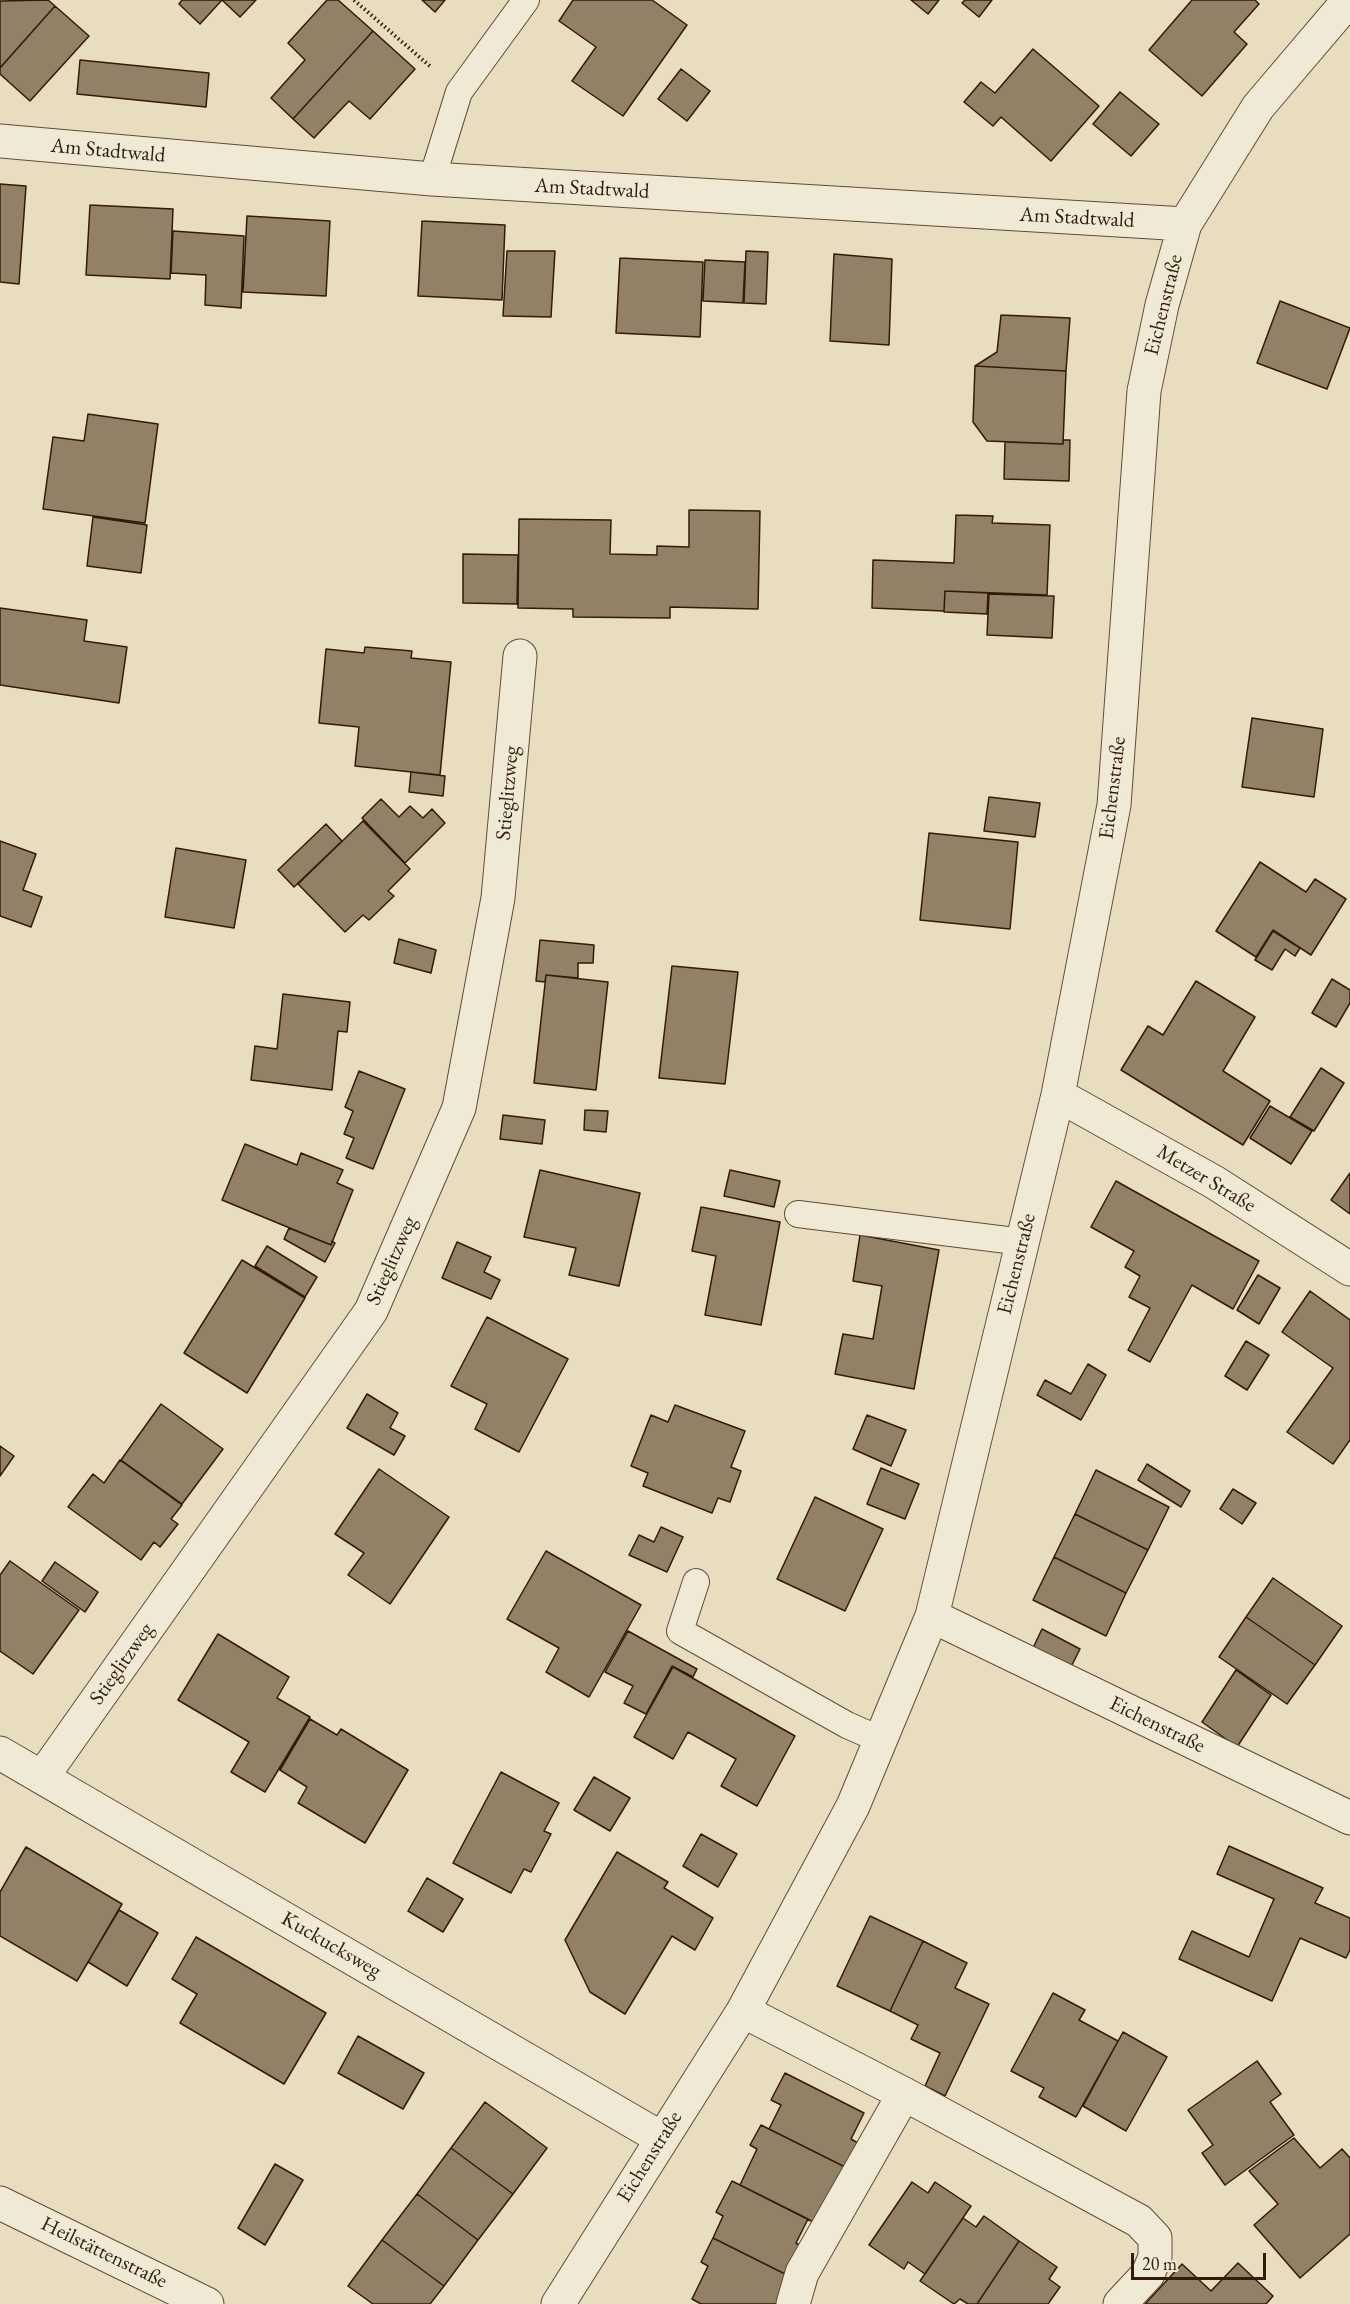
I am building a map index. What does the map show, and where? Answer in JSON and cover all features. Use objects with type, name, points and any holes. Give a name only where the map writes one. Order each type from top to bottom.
[{"type":"street","name":"Eichenstraße","points":[[558,2304],[743,2011],[853,1806],[932,1616],[1058,1095],[1114,806],[1144,391],[1162,305],[1185,224],[1258,107],[1349,0]]},
{"type":"street","name":"Am Stadtwald","points":[[0,141],[432,179],[1185,224]]},
{"type":"street","name":"Stieglitzweg","points":[[43,1776],[371,1311],[459,1108],[498,898],[520,656]]},
{"type":"street","name":"Metzer Straße","points":[[1058,1095],[1214,1182],[1350,1269]]},
{"type":"street","name":"Eichenstraße","points":[[932,1616],[1350,1818]]},
{"type":"street","name":"Kuckucksweg","points":[[0,1753],[662,2139]]},
{"type":"street","points":[[743,2011],[904,2094],[1139,2221],[1155,2238],[1155,2257],[1148,2274],[1120,2304]]},
{"type":"street","points":[[793,2304],[802,2273],[904,2094]]},
{"type":"street","name":"Heilstättenstraße","points":[[0,2203],[207,2304]]},
{"type":"lane","points":[[432,179],[459,92],[526,0]]},
{"type":"lane","points":[[798,1214],[1023,1242]]},
{"type":"lane","points":[[696,1582],[680,1631],[847,1725],[881,1740]]},
{"type":"path","points":[[354,0],[459,92]]},
{"type":"building","points":[[48,0],[55,6],[0,68],[0,1]]},
{"type":"building","points":[[182,0],[222,0],[200,24],[179,4]]},
{"type":"building","points":[[222,0],[256,0],[240,17]]},
{"type":"building","points":[[327,0],[338,0],[373,31],[293,119],[271,98],[305,60],[288,43]]},
{"type":"building","points":[[422,0],[445,0],[435,12]]},
{"type":"building","points":[[573,0],[652,0],[687,25],[623,116],[572,81],[596,47],[559,21]]},
{"type":"building","points":[[911,0],[939,0],[928,14]]},
{"type":"building","points":[[965,0],[992,0],[979,17],[962,3]]},
{"type":"building","points":[[1192,0],[1255,0],[1259,4],[1234,32],[1247,44],[1202,96],[1149,50]]},
{"type":"building","points":[[55,6],[89,36],[30,101],[0,74],[0,68]]},
{"type":"building","points":[[373,31],[415,69],[370,119],[349,101],[314,138],[293,119]]},
{"type":"building","points":[[1033,49],[1099,106],[1051,161],[1001,117],[993,126],[964,102],[981,82],[995,93]]},
{"type":"building","points":[[80,60],[209,73],[206,107],[77,94]]},
{"type":"building","points":[[681,69],[710,91],[687,121],[658,99]]},
{"type":"building","points":[[1120,92],[1159,124],[1131,156],[1093,124]]},
{"type":"building","points":[[0,184],[26,186],[19,284],[0,282]]},
{"type":"building","points":[[90,205],[173,209],[170,279],[86,275]]},
{"type":"building","points":[[247,216],[330,221],[326,296],[243,292]]},
{"type":"building","points":[[422,221],[505,225],[502,300],[418,296]]},
{"type":"building","points":[[173,231],[244,236],[241,308],[205,305],[206,275],[171,273]]},
{"type":"building","points":[[507,251],[555,251],[551,317],[503,316]]},
{"type":"building","points":[[746,251],[768,252],[766,304],[744,303]]},
{"type":"building","points":[[834,254],[892,259],[889,345],[830,341]]},
{"type":"building","points":[[620,258],[703,262],[700,337],[616,333]]},
{"type":"building","points":[[705,260],[745,262],[743,303],[703,301]]},
{"type":"building","points":[[1280,301],[1350,328],[1327,389],[1257,363]]},
{"type":"building","points":[[1001,315],[1070,318],[1066,371],[975,366],[997,352]]},
{"type":"building","points":[[975,366],[1066,371],[1063,444],[987,441],[973,422]]},
{"type":"building","points":[[88,414],[158,424],[145,523],[43,509],[53,437],[84,441]]},
{"type":"building","points":[[1063,440],[1070,440],[1069,481],[1004,479],[1005,442],[1063,444]]},
{"type":"building","points":[[689,510],[760,511],[758,609],[670,607],[670,618],[573,617],[573,609],[518,608],[519,519],[611,520],[610,554],[657,555],[657,546],[689,547]]},
{"type":"building","points":[[956,515],[993,516],[992,523],[1050,525],[1047,595],[945,591],[944,611],[872,608],[873,560],[954,563]]},
{"type":"building","points":[[93,517],[147,525],[141,573],[87,566]]},
{"type":"building","points":[[463,554],[518,555],[517,604],[463,603]]},
{"type":"building","points":[[945,591],[988,593],[987,614],[944,612]]},
{"type":"building","points":[[989,594],[1054,596],[1052,638],[987,635]]},
{"type":"building","points":[[0,608],[87,620],[84,641],[127,647],[119,703],[0,685]]},
{"type":"building","points":[[365,647],[412,651],[411,658],[451,662],[440,775],[355,766],[359,727],[319,723],[326,649],[364,653]]},
{"type":"building","points":[[1252,718],[1323,729],[1314,797],[1242,787]]},
{"type":"building","points":[[411,772],[445,776],[443,796],[409,792]]},
{"type":"building","points":[[989,797],[1040,803],[1035,837],[984,831]]},
{"type":"building","points":[[381,799],[399,817],[410,806],[423,818],[432,809],[445,823],[405,863],[362,818]]},
{"type":"building","points":[[363,821],[410,869],[388,891],[394,896],[369,920],[363,915],[345,932],[298,884]]},
{"type":"building","points":[[326,824],[342,841],[294,887],[278,870]]},
{"type":"building","points":[[929,833],[1018,842],[1010,929],[920,920]]},
{"type":"building","points":[[0,841],[36,854],[23,890],[42,897],[31,927],[0,916]]},
{"type":"building","points":[[176,848],[246,860],[234,928],[165,917]]},
{"type":"building","points":[[1260,862],[1306,892],[1315,879],[1346,899],[1311,955],[1273,930],[1256,957],[1216,931]]},
{"type":"building","points":[[1273,931],[1300,948],[1295,956],[1285,949],[1272,970],[1255,960]]},
{"type":"building","points":[[399,939],[436,950],[431,973],[394,963]]},
{"type":"building","points":[[540,940],[594,945],[593,963],[578,963],[578,978],[546,975],[545,982],[536,981]]},
{"type":"building","points":[[672,966],[738,972],[725,1084],[659,1078]]},
{"type":"building","points":[[546,975],[608,982],[596,1090],[534,1083]]},
{"type":"building","points":[[1332,979],[1350,990],[1350,1003],[1336,1027],[1312,1013]]},
{"type":"building","points":[[1196,981],[1255,1017],[1223,1071],[1270,1101],[1243,1145],[1121,1070],[1148,1026],[1163,1035]]},
{"type":"building","points":[[283,994],[350,1002],[347,1032],[338,1031],[332,1090],[251,1080],[255,1046],[277,1049]]},
{"type":"building","points":[[1321,1068],[1344,1083],[1314,1131],[1290,1117]]},
{"type":"building","points":[[359,1071],[405,1089],[373,1169],[346,1158],[354,1138],[344,1134],[353,1111],[345,1107]]},
{"type":"building","points":[[1270,1106],[1312,1131],[1291,1164],[1250,1138]]},
{"type":"building","points":[[585,1110],[608,1111],[606,1132],[584,1130]]},
{"type":"building","points":[[503,1115],[545,1120],[542,1144],[500,1139]]},
{"type":"building","points":[[245,1144],[297,1165],[301,1153],[343,1170],[337,1183],[353,1190],[331,1245],[222,1200]]},
{"type":"building","points":[[540,1170],[640,1193],[619,1286],[569,1275],[576,1248],[524,1237]]},
{"type":"building","points":[[730,1170],[780,1181],[774,1207],[724,1196]]},
{"type":"building","points":[[1350,1173],[1350,1214],[1331,1200]]},
{"type":"building","points":[[1116,1181],[1259,1261],[1233,1309],[1192,1285],[1150,1362],[1128,1350],[1150,1308],[1129,1297],[1140,1276],[1125,1267],[1134,1251],[1091,1227]]},
{"type":"building","points":[[701,1207],[780,1222],[761,1325],[705,1315],[716,1256],[692,1251]]},
{"type":"building","points":[[289,1228],[331,1245],[332,1241],[335,1243],[325,1262],[284,1239]]},
{"type":"building","points":[[860,1235],[939,1250],[914,1389],[835,1374],[843,1334],[873,1339],[882,1286],[853,1281]]},
{"type":"building","points":[[457,1242],[491,1257],[484,1272],[500,1280],[491,1299],[442,1278]]},
{"type":"building","points":[[267,1246],[317,1277],[305,1297],[255,1266]]},
{"type":"building","points":[[242,1260],[305,1298],[247,1393],[184,1353]]},
{"type":"building","points":[[1258,1275],[1280,1288],[1259,1324],[1237,1310]]},
{"type":"building","points":[[1310,1291],[1350,1320],[1350,1440],[1333,1464],[1287,1432],[1333,1368],[1282,1332]]},
{"type":"building","points":[[487,1317],[568,1359],[519,1452],[475,1429],[487,1404],[451,1386]]},
{"type":"building","points":[[1246,1341],[1269,1355],[1247,1390],[1225,1376]]},
{"type":"building","points":[[1088,1364],[1106,1375],[1081,1420],[1037,1395],[1045,1380],[1071,1394]]},
{"type":"building","points":[[367,1394],[398,1413],[390,1428],[405,1436],[394,1455],[347,1428]]},
{"type":"building","points":[[161,1404],[223,1449],[182,1504],[121,1460]]},
{"type":"building","points":[[675,1405],[745,1431],[731,1467],[741,1471],[730,1502],[718,1498],[712,1513],[643,1486],[648,1473],[631,1466],[651,1415],[668,1422]]},
{"type":"building","points":[[867,1415],[906,1430],[891,1466],[853,1449]]},
{"type":"building","points":[[0,1446],[14,1456],[0,1476]]},
{"type":"building","points":[[120,1460],[182,1505],[171,1519],[178,1524],[160,1547],[154,1542],[141,1560],[68,1507],[93,1474],[104,1483]]},
{"type":"building","points":[[1147,1464],[1190,1491],[1181,1507],[1138,1480]]},
{"type":"building","points":[[881,1468],[919,1484],[905,1519],[867,1504]]},
{"type":"building","points":[[379,1469],[449,1517],[390,1604],[348,1575],[364,1553],[335,1534]]},
{"type":"building","points":[[1096,1470],[1169,1507],[1148,1550],[1075,1514]]},
{"type":"building","points":[[1233,1489],[1256,1503],[1242,1524],[1220,1509]]},
{"type":"building","points":[[815,1497],[883,1529],[845,1611],[777,1579]]},
{"type":"building","points":[[1075,1514],[1148,1550],[1126,1593],[1054,1557]]},
{"type":"building","points":[[661,1527],[683,1537],[667,1572],[629,1555],[639,1535],[654,1542]]},
{"type":"building","points":[[546,1551],[641,1605],[589,1697],[546,1672],[559,1648],[507,1619]]},
{"type":"building","points":[[1054,1557],[1126,1593],[1106,1636],[1033,1600]]},
{"type":"building","points":[[10,1561],[79,1610],[33,1674],[0,1651],[0,1575]]},
{"type":"building","points":[[55,1562],[98,1592],[85,1612],[42,1581]]},
{"type":"building","points":[[1273,1578],[1342,1626],[1315,1665],[1246,1617]]},
{"type":"building","points":[[1246,1617],[1315,1665],[1287,1704],[1219,1657]]},
{"type":"building","points":[[1042,1629],[1080,1649],[1071,1667],[1033,1648]]},
{"type":"building","points":[[628,1631],[697,1669],[693,1677],[672,1666],[646,1714],[624,1703],[633,1686],[605,1672]]},
{"type":"building","points":[[218,1634],[289,1677],[277,1698],[310,1717],[265,1792],[231,1772],[249,1742],[178,1700]]},
{"type":"building","points":[[673,1667],[795,1736],[757,1806],[721,1786],[736,1759],[688,1732],[673,1759],[634,1737]]},
{"type":"building","points":[[1236,1670],[1271,1695],[1237,1747],[1202,1722]]},
{"type":"building","points":[[310,1719],[337,1735],[341,1729],[408,1770],[365,1843],[298,1803],[307,1787],[280,1770]]},
{"type":"building","points":[[501,1772],[559,1803],[544,1831],[551,1834],[531,1872],[524,1869],[511,1893],[453,1863]]},
{"type":"building","points":[[594,1777],[630,1798],[610,1831],[574,1810]]},
{"type":"building","points":[[701,1834],[737,1854],[718,1887],[683,1866]]},
{"type":"building","points":[[1229,1846],[1323,1888],[1315,1903],[1350,1918],[1350,1950],[1346,1958],[1300,1938],[1272,2001],[1179,1959],[1192,1931],[1249,1957],[1274,1899],[1217,1874]]},
{"type":"building","points":[[26,1847],[122,1904],[77,1981],[0,1936],[0,1892]]},
{"type":"building","points":[[617,1852],[668,1882],[664,1888],[713,1918],[695,1950],[672,1936],[625,2014],[590,1992],[565,1940]]},
{"type":"building","points":[[427,1878],[463,1899],[443,1932],[408,1911]]},
{"type":"building","points":[[119,1910],[158,1933],[127,1986],[88,1962]]},
{"type":"building","points":[[870,1916],[923,1941],[890,2011],[837,1986]]},
{"type":"building","points":[[196,1937],[326,2013],[284,2084],[180,2023],[197,1994],[172,1979]]},
{"type":"building","points":[[923,1941],[967,1963],[955,1988],[989,2004],[945,2096],[925,2086],[940,2053],[911,2039],[918,2025],[890,2011]]},
{"type":"building","points":[[1053,1993],[1085,2010],[1079,2020],[1118,2041],[1076,2117],[1039,2097],[1044,2088],[1011,2071]]},
{"type":"building","points":[[1123,2032],[1167,2057],[1126,2131],[1083,2106]]},
{"type":"building","points":[[358,2036],[424,2073],[403,2109],[338,2073]]},
{"type":"building","points":[[1257,2061],[1281,2094],[1270,2102],[1294,2135],[1225,2185],[1202,2153],[1213,2145],[1188,2110]]},
{"type":"building","points":[[785,2073],[864,2113],[851,2139],[863,2146],[851,2170],[769,2129],[781,2105],[771,2100]]},
{"type":"building","points":[[485,2102],[547,2148],[513,2194],[451,2148]]},
{"type":"building","points":[[761,2125],[851,2170],[823,2227],[740,2185],[757,2149],[750,2145]]},
{"type":"building","points":[[1294,2138],[1320,2168],[1342,2149],[1350,2158],[1350,2234],[1300,2278],[1254,2225],[1278,2204],[1249,2171]]},
{"type":"building","points":[[451,2148],[513,2194],[478,2240],[417,2194]]},
{"type":"building","points":[[275,2164],[303,2180],[265,2245],[238,2228]]},
{"type":"building","points":[[732,2181],[808,2219],[796,2243],[807,2249],[793,2278],[713,2238],[723,2216],[716,2212]]},
{"type":"building","points":[[912,2182],[928,2193],[935,2182],[971,2206],[925,2274],[908,2262],[904,2269],[869,2245]]},
{"type":"building","points":[[417,2194],[478,2240],[444,2286],[382,2240]]},
{"type":"building","points":[[984,2216],[1019,2241],[977,2304],[968,2304],[960,2299],[954,2304],[920,2281],[963,2218],[976,2227]]},
{"type":"building","points":[[713,2238],[793,2278],[780,2304],[701,2304],[692,2299],[708,2266],[701,2262]]},
{"type":"building","points":[[382,2240],[444,2286],[430,2304],[373,2304],[348,2286]]},
{"type":"building","points":[[1019,2241],[1057,2267],[1049,2279],[1060,2287],[1048,2304],[977,2304]]},
{"type":"building","points":[[1238,2263],[1273,2296],[1266,2304],[1145,2304],[1182,2264],[1211,2291]]}]
